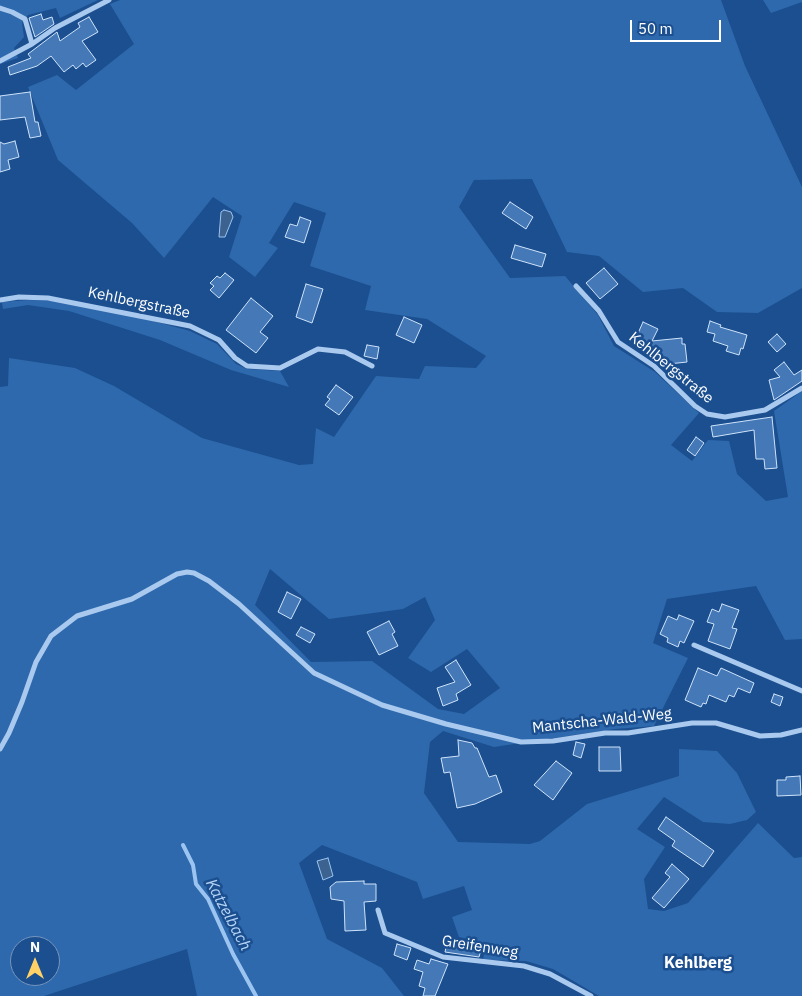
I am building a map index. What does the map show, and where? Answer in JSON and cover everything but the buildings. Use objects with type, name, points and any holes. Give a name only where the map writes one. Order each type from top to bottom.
[{"type":"street","points":[[0,61],[32,44],[55,28],[109,0]]},
{"type":"street","points":[[0,8],[25,19],[32,44]]},
{"type":"street","name":"Kehlbergstraße","points":[[576,286],[599,311],[618,342],[654,366],[695,406],[707,414],[725,417],[765,410],[802,388]]},
{"type":"street","name":"Kehlbergstraße","points":[[0,300],[19,297],[48,298],[190,326],[219,340],[235,358],[247,366],[280,368],[318,349],[345,352],[372,366]]},
{"type":"street","name":"Mantscha-Wald-Weg","points":[[0,749],[19,710],[36,662],[51,636],[77,616],[132,599],[177,574],[187,572],[204,578],[232,598],[314,673],[382,705],[446,724],[521,742],[605,733],[628,733],[692,723],[716,723],[760,736],[781,735],[802,730]]},
{"type":"street","points":[[694,645],[802,691]]},
{"type":"street","name":"Greifenweg","points":[[378,910],[385,933],[443,957],[524,966],[550,974],[591,996]]},
{"type":"shaded area","points":[[0,0],[98,0],[60,18],[56,8],[28,15],[22,23],[24,37],[14,48],[18,58],[0,64]]},
{"type":"shaded area","points":[[120,0],[721,0],[745,66],[802,187],[802,288],[758,313],[717,312],[683,288],[643,292],[599,256],[567,252],[532,179],[474,180],[459,207],[510,278],[565,276],[598,315],[614,346],[655,372],[699,413],[671,445],[692,461],[708,440],[729,441],[737,474],[766,501],[788,497],[774,411],[802,391],[802,639],[785,640],[756,586],[667,599],[653,643],[688,658],[654,726],[615,729],[494,747],[443,731],[430,742],[424,793],[458,842],[530,844],[540,841],[587,804],[679,776],[679,749],[717,751],[737,773],[756,812],[747,820],[730,824],[703,822],[664,797],[637,829],[665,847],[644,879],[648,909],[664,911],[688,903],[758,823],[794,858],[802,857],[802,996],[599,996],[553,969],[526,961],[483,960],[486,943],[459,937],[452,917],[472,910],[464,886],[423,899],[417,882],[322,845],[299,863],[327,939],[382,968],[404,996],[197,996],[187,949],[44,996],[0,996],[0,387],[8,386],[9,358],[75,368],[114,386],[202,438],[299,465],[313,464],[316,428],[334,437],[376,376],[419,379],[425,366],[476,368],[486,356],[427,319],[365,310],[371,286],[310,266],[326,213],[294,202],[269,243],[278,248],[255,277],[229,257],[242,216],[213,197],[164,258],[132,223],[58,160],[28,87],[57,75],[76,90],[134,44],[110,4]],"holes":[[[270,569],[329,619],[403,609],[425,597],[435,620],[408,658],[431,672],[467,649],[500,688],[464,714],[438,709],[372,661],[311,662],[255,605]]]},
{"type":"shaded area","points":[[763,0],[802,0],[802,2],[771,13]]},
{"type":"shaded area","points":[[224,210],[231,212],[233,217],[225,237],[219,237],[221,212]]},
{"type":"shaded area","points":[[55,301],[139,317],[190,331],[217,344],[236,364],[247,369],[280,371],[289,387],[231,370],[160,340],[69,311],[28,305],[3,309],[2,302]]},
{"type":"shaded area","points":[[328,858],[333,876],[323,880],[317,861]]},
{"type":"waterway","name":"Katzelbach","points":[[183,845],[193,865],[196,884],[208,899],[233,954],[256,996]]},
{"type":"district","name":"Kehlberg","points":[[698,963]]}]
